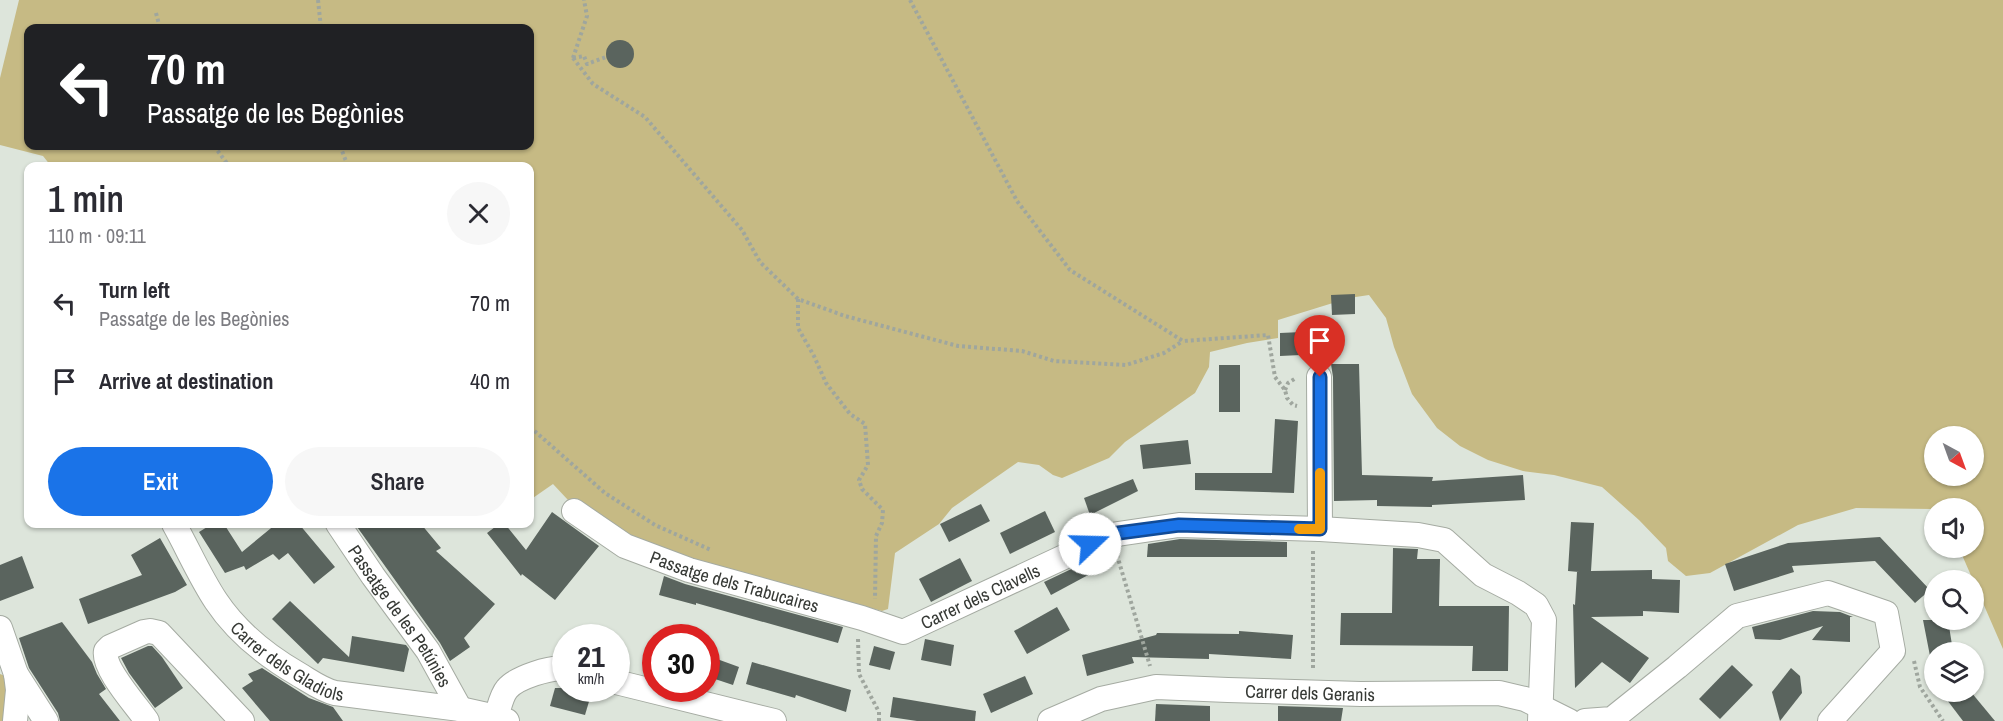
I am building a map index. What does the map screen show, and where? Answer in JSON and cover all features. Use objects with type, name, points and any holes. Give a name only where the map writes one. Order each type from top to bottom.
[{"type":"street","points":[[1316,529],[1320,377]]},
{"type":"street","name":"Passatge dels Trabucaires","points":[[574,511],[625,546],[689,570],[869,620],[903,632]]},
{"type":"street","name":"Carrer dels Clavells","points":[[903,632],[1111,534],[1179,525],[1418,535],[1444,540],[1483,575],[1518,592],[1536,605],[1544,620],[1541,714]]},
{"type":"street","name":"Carrer dels Gladiols","points":[[176,528],[216,602],[246,635],[281,664],[330,692],[460,709]]},
{"type":"street","name":"Passatge de les Petúnies","points":[[341,528],[428,651],[460,709]]},
{"type":"street","points":[[1585,721],[1612,719],[1737,616],[1828,593],[1886,613],[1893,651],[1830,721]]},
{"type":"street","points":[[0,628],[16,674],[18,690],[15,721]]},
{"type":"street","points":[[147,721],[112,672],[105,656],[106,651],[119,642],[150,631],[159,633],[242,721]]},
{"type":"street","points":[[460,709],[501,719],[507,689],[534,673],[552,670]]},
{"type":"street","points":[[16,674],[46,721]]},
{"type":"street","points":[[630,685],[774,721]]},
{"type":"street","name":"Carrer dels Geranis","points":[[1050,721],[1101,699],[1156,687],[1315,692],[1499,693],[1525,699],[1541,714],[1569,721]]},
{"type":"path","points":[[318,0],[321,24]]},
{"type":"path","points":[[573,58],[587,16],[584,0]]},
{"type":"path","points":[[910,0],[1017,201],[1070,270],[1183,341]]},
{"type":"path","points":[[156,13],[159,24]]},
{"type":"path","points":[[573,58],[584,56],[586,64],[606,57]]},
{"type":"path","points":[[573,58],[593,84],[645,117],[742,230],[760,262],[798,299],[845,316],[958,346],[1022,351],[1054,361],[1126,365],[1164,353],[1183,341],[1268,336],[1275,377],[1293,405]]},
{"type":"path","points":[[798,299],[798,328],[826,383],[850,414],[865,424],[868,465],[859,480],[862,489],[883,510],[882,523],[876,536],[869,620],[858,640],[859,674],[879,712],[879,721]]},
{"type":"path","points":[[534,431],[605,493],[655,525],[716,554]]},
{"type":"path","points":[[1315,692],[1316,529]]},
{"type":"path","points":[[1111,534],[1156,687]]},
{"type":"path","points":[[1891,641],[1912,651],[1920,687],[1943,721]]},
{"type":"shaded area","points":[[19,0],[2003,0],[2003,649],[1984,605],[1984,570],[1969,570],[1963,558],[1984,558],[1984,498],[1924,498],[1924,509],[1856,508],[1798,525],[1710,573],[1686,576],[1668,561],[1666,548],[1602,487],[1554,475],[1523,471],[1488,460],[1460,446],[1437,428],[1412,394],[1394,347],[1386,318],[1369,295],[1349,298],[1278,320],[1278,338],[1210,352],[1209,367],[1195,393],[1125,442],[1109,458],[1062,478],[1053,475],[1039,465],[1018,462],[952,508],[939,524],[895,553],[888,609],[882,611],[736,574],[660,551],[568,500],[553,484],[534,497],[534,162],[48,162],[43,156],[0,145],[0,78]]},
{"type":"shaded area","points":[[0,674],[8,677],[8,721],[0,721]]},
{"type":"building","points":[[620,40],[630,44],[634,54],[630,64],[620,68],[610,64],[606,54],[610,44]]},
{"type":"building","points":[[1355,294],[1355,314],[1332,315],[1331,295]]},
{"type":"building","points":[[1302,332],[1301,355],[1280,356],[1280,333]]},
{"type":"building","points":[[1331,364],[1359,364],[1362,475],[1433,477],[1432,481],[1523,475],[1525,500],[1432,505],[1432,507],[1377,506],[1377,500],[1334,501]]},
{"type":"building","points":[[1219,365],[1240,365],[1240,412],[1219,412]]},
{"type":"building","points":[[1275,419],[1298,421],[1294,493],[1195,490],[1195,473],[1272,473]]},
{"type":"building","points":[[1188,440],[1191,464],[1143,469],[1140,445]]},
{"type":"building","points":[[1133,479],[1138,491],[1090,515],[1084,498]]},
{"type":"building","points":[[981,504],[990,521],[949,542],[940,524]]},
{"type":"building","points":[[1045,511],[1055,532],[1010,554],[1000,533]]},
{"type":"building","points":[[552,512],[599,546],[555,600],[522,574],[521,576],[487,533],[494,528],[508,528],[526,550]]},
{"type":"building","points":[[1571,522],[1594,523],[1591,571],[1652,570],[1652,579],[1680,580],[1679,613],[1643,611],[1643,616],[1591,617],[1649,658],[1630,683],[1602,662],[1575,688],[1573,604],[1575,605],[1577,572],[1579,572],[1568,571]]},
{"type":"building","points":[[206,528],[227,528],[242,552],[271,528],[302,528],[335,567],[314,584],[288,553],[279,560],[273,554],[246,570],[244,566],[225,573],[199,532]]},
{"type":"building","points":[[358,528],[424,528],[441,548],[436,551],[495,604],[464,638],[470,647],[450,661],[440,643]]},
{"type":"building","points":[[1880,537],[1924,584],[1924,595],[1915,603],[1875,561],[1792,566],[1794,572],[1734,591],[1725,564],[1788,543]]},
{"type":"building","points":[[160,538],[187,585],[175,592],[88,624],[79,599],[142,575],[131,555]]},
{"type":"building","points":[[1180,539],[1287,542],[1287,557],[1147,557],[1148,544]]},
{"type":"building","points":[[1393,548],[1418,549],[1417,559],[1440,559],[1439,606],[1509,606],[1508,671],[1472,671],[1473,646],[1340,645],[1341,613],[1392,613]]},
{"type":"building","points":[[22,556],[34,588],[0,601],[0,565]]},
{"type":"building","points":[[960,558],[972,581],[931,602],[919,579]]},
{"type":"building","points":[[1084,563],[1090,574],[1051,595],[1044,582]]},
{"type":"building","points":[[664,576],[685,584],[843,627],[838,643],[696,603],[696,605],[659,595]]},
{"type":"building","points":[[290,601],[349,657],[352,636],[406,645],[409,649],[404,672],[323,658],[318,664],[272,619]]},
{"type":"building","points":[[1057,607],[1070,630],[1027,654],[1014,631]]},
{"type":"building","points":[[1813,611],[1840,612],[1853,617],[1850,617],[1850,642],[1812,640],[1823,626],[1780,640],[1755,639],[1752,627]]},
{"type":"building","points":[[62,622],[92,662],[106,689],[99,694],[120,721],[60,721],[58,713],[29,668],[19,638]]},
{"type":"building","points":[[1925,630],[1950,630],[1952,642],[1927,642]]},
{"type":"building","points":[[1239,631],[1293,635],[1291,659],[1209,654],[1209,659],[1132,657],[1134,663],[1087,676],[1082,655],[1157,633],[1239,634]]},
{"type":"building","points":[[925,639],[954,645],[951,666],[921,660]]},
{"type":"building","points":[[152,646],[162,657],[183,688],[155,708],[129,673],[121,658]]},
{"type":"building","points":[[874,646],[895,652],[890,670],[869,665]]},
{"type":"building","points":[[720,660],[739,667],[733,685],[720,681]]},
{"type":"building","points":[[752,662],[851,690],[846,712],[796,695],[795,698],[746,684]]},
{"type":"building","points":[[1732,665],[1753,685],[1720,719],[1699,699]]},
{"type":"building","points":[[262,668],[309,698],[333,707],[343,721],[270,721],[242,688],[253,681],[248,674]]},
{"type":"building","points":[[1791,668],[1800,676],[1802,693],[1780,721],[1772,692]]},
{"type":"building","points":[[1025,676],[1033,694],[991,713],[983,694]]},
{"type":"building","points":[[893,697],[976,711],[975,721],[917,721],[890,717]]},
{"type":"building","points":[[552,699],[552,702],[589,702],[585,715],[550,706]]},
{"type":"building","points":[[1949,702],[1979,702],[1995,721],[1963,721]]},
{"type":"building","points":[[1156,704],[1210,706],[1210,721],[1155,721]]},
{"type":"building","points":[[1278,706],[1343,708],[1341,721],[1278,721]]},
{"type":"slow traffic","points":[[1299,529],[1320,529],[1320,473]]},
{"type":"route","points":[[1090,544],[1111,534],[1179,525],[1320,529],[1320,377]]}]
